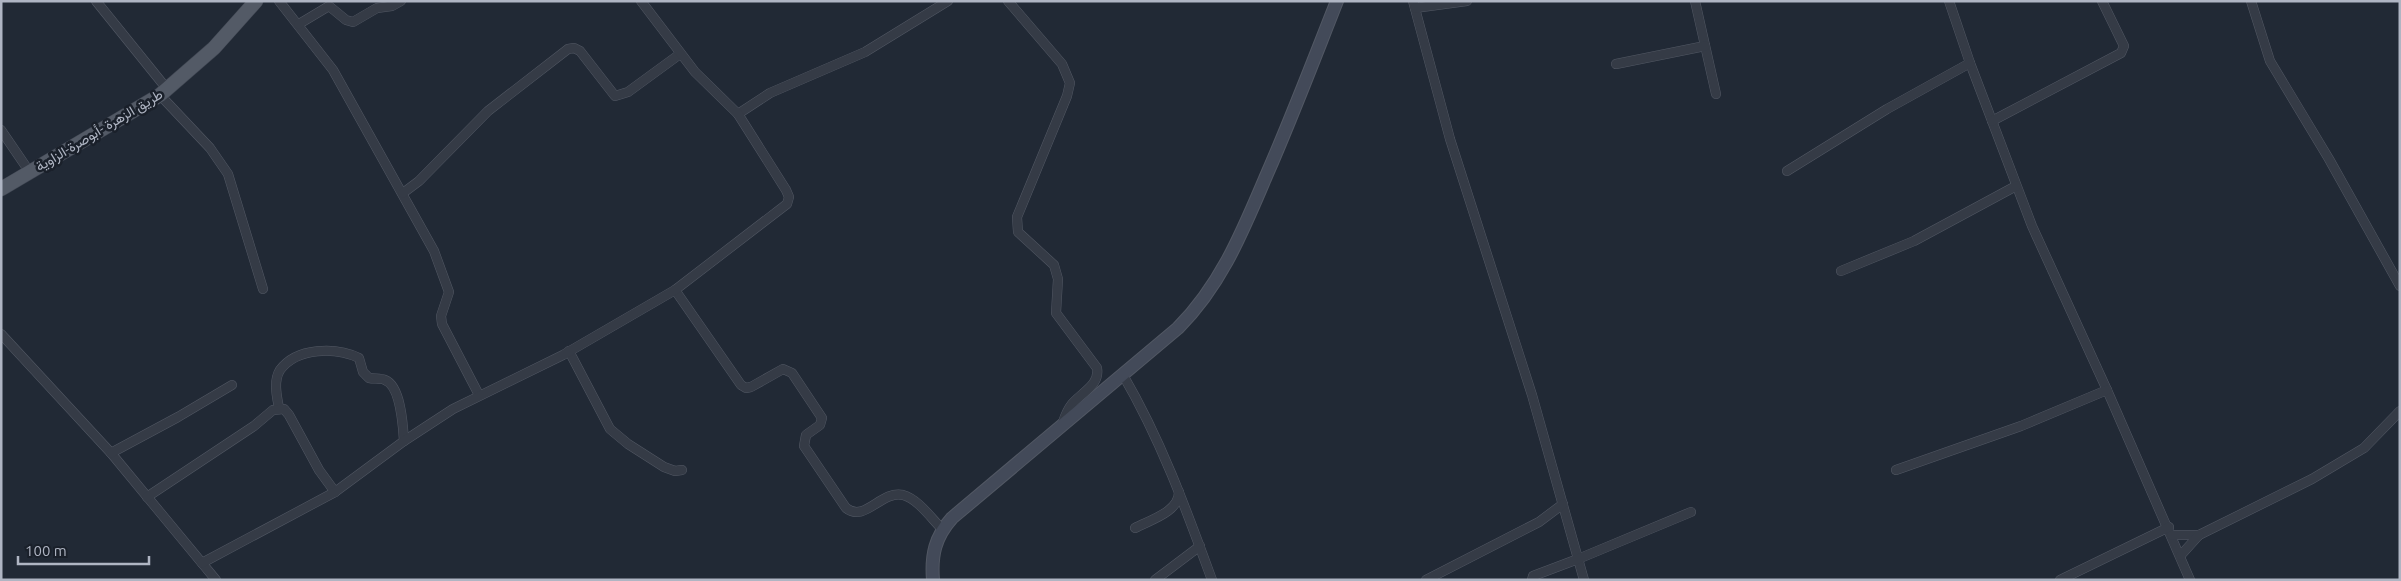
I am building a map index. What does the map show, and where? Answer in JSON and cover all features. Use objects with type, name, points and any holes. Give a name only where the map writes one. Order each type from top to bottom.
[{"type":"main road","name":"طريق الزهرة -أبوصرة-الزاوية","points":[[1,189],[29,171],[99,133],[163,92],[214,48],[256,1]]},
{"type":"main road","points":[[930,579],[933,550],[942,529],[1189,317],[1221,275],[1240,239],[1290,122],[1337,1]]},
{"type":"street","points":[[96,1],[163,92],[210,148],[228,174],[263,289]]},
{"type":"street","points":[[279,1],[333,70],[403,193],[440,263],[449,292],[441,316],[442,324],[479,395]]},
{"type":"street","points":[[298,24],[326,7],[332,8],[346,20],[352,22],[377,8],[392,6],[400,1]]},
{"type":"street","points":[[202,563],[335,492],[404,440],[479,395],[569,351],[675,290],[787,204],[789,197],[786,190],[738,114],[680,54],[641,1]]},
{"type":"street","points":[[738,114],[770,94],[865,52],[948,1]]},
{"type":"street","points":[[1008,1],[1062,64],[1070,83],[1067,96],[1017,217],[1016,225],[1018,232],[1023,238],[1054,265],[1058,279],[1056,313],[1097,368],[1098,375],[1095,382],[1072,404],[1060,427]]},
{"type":"street","points":[[1467,1],[1414,4],[1450,139],[1532,395],[1584,580]]},
{"type":"street","points":[[1695,1],[1716,94]]},
{"type":"street","points":[[1949,1],[1970,63],[2032,226],[2181,555],[2190,580]]},
{"type":"street","points":[[1992,121],[2121,53],[2124,46],[2102,1]]},
{"type":"street","points":[[2251,1],[2270,61],[2329,158],[2400,286]]},
{"type":"street","points":[[1616,64],[1705,46]]},
{"type":"street","points":[[403,193],[419,181],[494,106],[568,49],[574,48],[580,51],[615,96],[628,92],[680,54]]},
{"type":"street","points":[[1787,171],[1887,109],[1970,63]]},
{"type":"street","points":[[1,130],[29,171]]},
{"type":"street","points":[[1841,271],[1914,241],[2016,186]]},
{"type":"street","points":[[675,290],[741,385],[751,388],[784,369],[792,374],[822,418],[820,425],[806,435],[804,446],[846,508],[852,513],[859,513],[887,497],[904,496],[913,500],[942,529]]},
{"type":"street","points":[[1,334],[111,453],[216,580]]},
{"type":"street","points":[[279,408],[276,388],[280,371],[288,364],[302,354],[319,350],[352,355],[359,358],[363,372],[369,378],[386,380],[391,385],[398,400],[404,440]]},
{"type":"street","points":[[569,351],[610,428],[628,444],[664,467],[675,471],[682,470]]},
{"type":"street","points":[[1122,375],[1146,415],[1179,489],[1212,580]]},
{"type":"street","points":[[111,453],[178,417],[232,384]]},
{"type":"street","points":[[1896,470],[2021,426],[2107,390]]},
{"type":"street","points":[[147,497],[254,426],[273,410],[279,408],[284,409],[289,416],[319,470],[335,492]]},
{"type":"street","points":[[2181,555],[2199,535],[2238,517],[2364,448],[2399,414]]},
{"type":"street","points":[[1135,528],[1175,506],[1179,499],[1179,489]]},
{"type":"street","points":[[1426,580],[1539,522],[1563,504]]},
{"type":"street","points":[[1532,580],[1533,576],[1691,512]]},
{"type":"street","points":[[2060,580],[2170,531],[2199,535]]},
{"type":"street","points":[[1155,580],[1200,546]]}]
